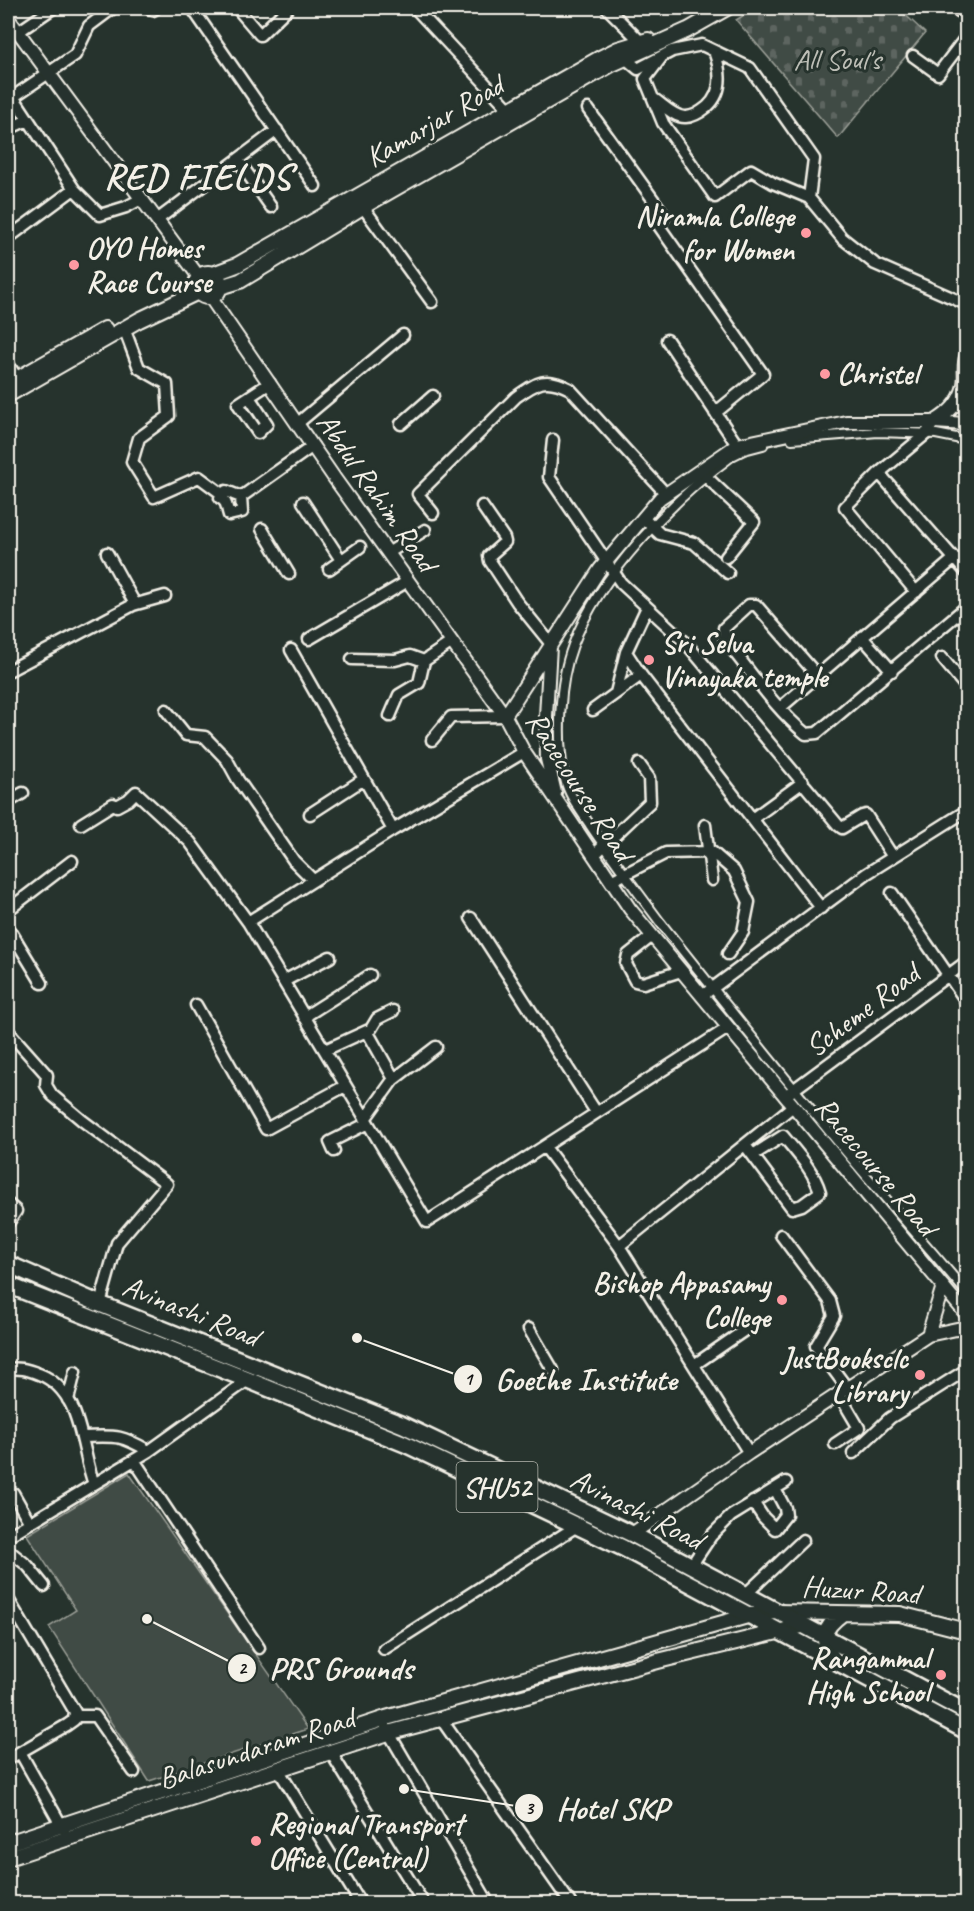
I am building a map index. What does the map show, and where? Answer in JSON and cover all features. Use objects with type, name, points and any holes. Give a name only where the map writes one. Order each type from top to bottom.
[{"type":"highway","points":[[960,8],[966,13]]},
{"type":"main road","name":"Kamarjar Road","points":[[206,285],[240,281],[363,207],[625,58],[688,30],[727,8]]},
{"type":"main road","name":"Kamarjar Road","points":[[12,381],[84,339],[206,285],[609,53],[688,30]]},
{"type":"main road","points":[[8,395],[124,328],[206,285]]},
{"type":"main road","name":"Avinashi Road","points":[[8,1264],[100,1304],[403,1425],[632,1534],[966,1712]]},
{"type":"main road","name":"Avinashi Road","points":[[8,1285],[405,1444],[577,1526],[966,1731]]},
{"type":"main road","name":"Huzur Road","points":[[751,1616],[776,1612],[900,1614],[966,1631]]},
{"type":"main road","points":[[835,1661],[828,1651],[825,1632],[829,1624],[842,1614]]},
{"type":"main road","name":"Balasundaram Road","points":[[8,1843],[382,1719],[751,1616]]},
{"type":"main road","name":"Balasundaram Road","points":[[8,1858],[388,1733],[658,1661],[802,1626]]},
{"type":"main road","points":[[244,1764],[249,1779]]},
{"type":"street","points":[[18,32],[53,8]]},
{"type":"street","points":[[113,8],[89,26],[75,56],[10,95],[74,189],[100,215],[126,207],[141,199]]},
{"type":"street","points":[[150,8],[153,10],[156,8]]},
{"type":"street","points":[[192,8],[315,186]]},
{"type":"street","points":[[237,8],[260,35],[288,8]]},
{"type":"street","points":[[415,8],[509,109]]},
{"type":"street","points":[[607,8],[641,42]]},
{"type":"street","points":[[952,8],[966,20]]},
{"type":"street","name":"Abdul Rahim Road","points":[[8,18],[206,285],[313,446],[505,716]]},
{"type":"street","points":[[913,56],[938,74],[966,37]]},
{"type":"street","points":[[625,58],[638,69],[672,51],[702,45],[750,68],[814,159],[809,198]]},
{"type":"street","points":[[653,99],[677,115],[687,117],[701,111],[715,100],[720,83],[719,64],[714,51]]},
{"type":"street","points":[[662,56],[645,80],[663,123],[715,197],[751,170],[773,183],[809,198],[842,238],[875,264],[966,304]]},
{"type":"street","points":[[588,109],[665,216],[659,226],[763,374],[715,412]]},
{"type":"street","points":[[8,129],[28,120]]},
{"type":"street","points":[[157,220],[277,130]]},
{"type":"street","points":[[238,160],[271,207]]},
{"type":"street","points":[[8,238],[74,189]]},
{"type":"street","points":[[363,207],[432,302]]},
{"type":"street","points":[[124,328],[139,368],[167,384],[169,416],[139,438],[132,462],[154,497],[200,477],[222,494]]},
{"type":"street","points":[[298,423],[403,335]]},
{"type":"street","points":[[667,340],[737,445]]},
{"type":"street","points":[[966,357],[964,365],[966,406]]},
{"type":"street","points":[[8,364],[12,381]]},
{"type":"street","points":[[433,513],[418,494],[516,397],[535,384],[546,381],[558,383],[570,389],[666,494]]},
{"type":"street","points":[[249,396],[270,383]]},
{"type":"street","points":[[916,592],[845,507],[846,503],[879,473],[927,434],[934,422],[952,410],[965,385]]},
{"type":"street","points":[[401,424],[433,396]]},
{"type":"street","name":"Racecourse Road","points":[[966,424],[846,422],[737,445],[703,474],[666,494],[643,518],[607,561],[505,716],[524,752],[630,909],[728,1028],[791,1097],[966,1314]]},
{"type":"street","points":[[966,440],[927,434],[861,433],[796,438],[744,450],[703,474],[652,527],[615,573],[587,614],[572,647],[562,691],[560,719],[562,765],[572,797],[624,875],[713,987],[791,1097],[966,1292]]},
{"type":"street","points":[[553,440],[549,477],[621,583],[686,643],[842,828],[866,815],[893,857]]},
{"type":"street","points":[[241,496],[313,446]]},
{"type":"street","points":[[879,473],[966,572]]},
{"type":"street","points":[[703,474],[754,522],[726,558]]},
{"type":"street","points":[[222,494],[226,491],[241,496]]},
{"type":"street","points":[[222,494],[220,498],[224,500],[229,515],[242,512],[241,496]]},
{"type":"street","points":[[303,502],[341,560]]},
{"type":"street","points":[[482,506],[505,542],[489,556],[490,561],[517,602],[551,645],[546,716],[547,759],[557,800]]},
{"type":"street","points":[[643,518],[660,534],[694,543],[728,573]]},
{"type":"street","points":[[262,529],[289,574]]},
{"type":"street","points":[[388,553],[425,530]]},
{"type":"street","points":[[329,569],[360,547]]},
{"type":"street","points":[[107,553],[135,604]]},
{"type":"street","points":[[780,708],[955,558]]},
{"type":"street","points":[[309,639],[408,581]]},
{"type":"street","points":[[8,672],[135,604],[165,596]]},
{"type":"street","points":[[817,675],[756,605],[749,604],[724,628],[725,640],[780,708],[806,734],[817,733],[966,606]]},
{"type":"street","points":[[616,693],[626,652],[647,607]]},
{"type":"street","points":[[862,637],[892,670]]},
{"type":"street","points":[[390,716],[399,695],[419,683],[424,661],[452,642]]},
{"type":"street","points":[[291,650],[393,830]]},
{"type":"street","points":[[626,652],[641,675],[821,908]]},
{"type":"street","points":[[352,659],[394,660],[410,656],[424,661]]},
{"type":"street","points":[[942,658],[966,687]]},
{"type":"street","points":[[593,710],[641,675]]},
{"type":"street","points":[[166,710],[186,735],[206,737],[227,760],[238,780],[294,861],[314,880]]},
{"type":"street","points":[[432,740],[451,717],[505,716]]},
{"type":"street","points":[[248,922],[393,830],[524,752]]},
{"type":"street","points":[[594,855],[650,802],[649,778],[639,764]]},
{"type":"street","points":[[310,814],[364,779]]},
{"type":"street","points":[[752,819],[803,782]]},
{"type":"street","points":[[81,825],[113,804],[117,806],[128,800],[136,792],[190,842],[248,922],[427,1222],[728,1028]]},
{"type":"street","points":[[8,802],[23,793]]},
{"type":"street","points":[[702,996],[893,857],[966,811]]},
{"type":"street","points":[[705,825],[712,880]]},
{"type":"street","points":[[611,881],[666,853],[712,852],[734,871],[749,902],[743,932],[728,954]]},
{"type":"street","points":[[8,910],[72,861]]},
{"type":"street","points":[[892,893],[966,1001]]},
{"type":"street","points":[[471,918],[596,1112]]},
{"type":"street","points":[[8,927],[42,983]]},
{"type":"street","points":[[652,936],[628,955],[626,963],[635,981],[643,983],[681,971]]},
{"type":"street","points":[[284,981],[330,957]]},
{"type":"street","name":"Scheme Road","points":[[620,1246],[745,1144],[791,1097],[966,962]]},
{"type":"street","points":[[304,1017],[370,975]]},
{"type":"street","points":[[196,1005],[266,1130],[345,1086]]},
{"type":"street","points":[[325,1050],[371,1029],[377,1019],[393,1011]]},
{"type":"street","points":[[368,1030],[394,1079]]},
{"type":"street","points":[[8,1031],[47,1075],[46,1085],[52,1095],[167,1184],[117,1243],[100,1304]]},
{"type":"street","points":[[334,1151],[330,1142],[366,1121],[394,1079],[436,1047]]},
{"type":"street","points":[[745,1144],[753,1155],[792,1208],[802,1205],[820,1192],[818,1183],[783,1136],[753,1155]]},
{"type":"street","points":[[545,1147],[620,1246],[749,1453]]},
{"type":"street","points":[[8,1204],[16,1211],[8,1222]]},
{"type":"street","points":[[781,1235],[830,1301],[834,1316],[816,1346],[843,1391],[859,1428],[835,1444]]},
{"type":"street","points":[[928,1335],[943,1286]]},
{"type":"street","points":[[632,1534],[749,1453],[928,1335],[966,1327]]},
{"type":"street","points":[[529,1329],[553,1370]]},
{"type":"street","points":[[694,1365],[745,1330]]},
{"type":"street","points":[[8,1368],[26,1369],[44,1376],[57,1385],[76,1415],[94,1484]]},
{"type":"street","points":[[853,1453],[890,1418],[966,1370]]},
{"type":"street","points":[[68,1400],[75,1372]]},
{"type":"street","points":[[8,1536],[149,1451],[248,1380]]},
{"type":"street","points":[[82,1437],[125,1438],[149,1451]]},
{"type":"street","points":[[134,1460],[259,1648]]},
{"type":"street","points":[[691,1566],[711,1536],[731,1516],[786,1482]]},
{"type":"street","points":[[753,1502],[775,1529],[786,1515],[785,1508],[775,1489]]},
{"type":"street","points":[[13,1493],[30,1523]]},
{"type":"street","points":[[384,1649],[577,1526]]},
{"type":"street","points":[[745,1595],[802,1539]]},
{"type":"street","points":[[8,1550],[28,1566],[44,1586]]},
{"type":"street","points":[[8,1599],[75,1712],[74,1720],[67,1725],[8,1759]]},
{"type":"street","points":[[75,1716],[95,1716],[134,1772]]},
{"type":"street","points":[[382,1719],[388,1733],[489,1904]]},
{"type":"street","points":[[441,1719],[571,1904]]},
{"type":"street","points":[[330,1751],[424,1904]]},
{"type":"street","points":[[20,1752],[63,1825],[67,1839]]},
{"type":"street","points":[[278,1769],[361,1904]]},
{"type":"green space","name":"All Soul's","points":[[756,8],[898,8],[925,33],[838,138],[736,20]]},
{"type":"green space","points":[[129,1473],[308,1729],[149,1781],[49,1627],[76,1610],[27,1535]]},
{"type":"place","name":"Niramla College for Women","points":[[806,233]]},
{"type":"place","name":"OYO Homes Race Course","points":[[74,265]]},
{"type":"place","name":"Christel","points":[[825,374]]},
{"type":"place","name":"Sri Selva Vinayaka temple","points":[[649,660]]},
{"type":"place","name":"Bishop Appasamy College","points":[[782,1300]]},
{"type":"place","name":"Goethe Institute","points":[[357,1338]]},
{"type":"place","name":"JustBooksclc Library","points":[[920,1375]]},
{"type":"place","name":"PRS Grounds","points":[[147,1619]]},
{"type":"place","name":"Rangammal High School","points":[[941,1675]]},
{"type":"place","name":"Hotel SKP","points":[[404,1789]]},
{"type":"place","name":"Regional Transport Office (Central)","points":[[256,1841]]},
{"type":"district","name":"RED FIELDS","points":[[198,176]]}]
